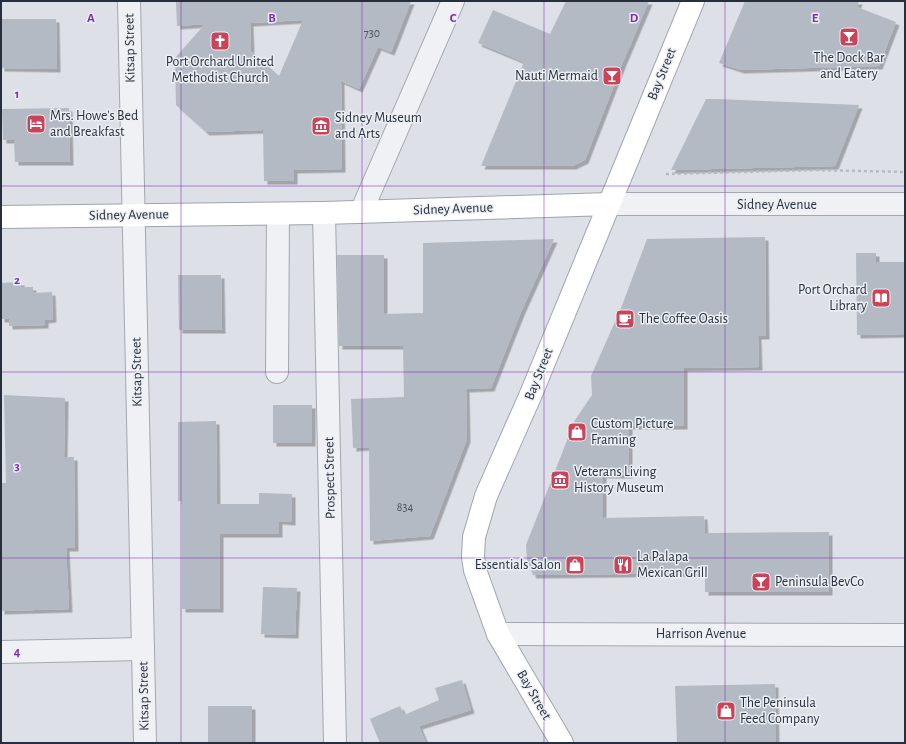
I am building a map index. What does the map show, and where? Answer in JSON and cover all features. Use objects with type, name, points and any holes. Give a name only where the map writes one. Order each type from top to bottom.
[{"type":"main road","name":"Bay Street","points":[[562,743],[498,634],[475,570],[473,557],[474,537],[486,496],[531,394],[608,204],[693,1]]},
{"type":"main road","name":"Sidney Avenue","points":[[1,217],[278,214],[608,204]]},
{"type":"street","name":"Kitsap Street","points":[[129,1],[145,743]]},
{"type":"street","points":[[361,212],[452,1]]},
{"type":"street","name":"Sidney Avenue","points":[[608,204],[905,204]]},
{"type":"street","name":"Prospect Street","points":[[324,213],[335,743]]},
{"type":"street","points":[[277,372],[278,214]]},
{"type":"street","name":"Harrison Avenue","points":[[498,634],[905,635]]},
{"type":"street","points":[[1,652],[143,649]]},
{"type":"path","points":[[666,174],[815,170],[905,172]]},
{"type":"building","points":[[176,1],[411,1],[391,52],[378,47],[359,89],[341,81],[342,169],[294,170],[294,181],[264,181],[263,130],[206,132],[176,105],[175,58],[205,24],[177,26]],"holes":[[[303,20],[279,76],[251,51],[250,23]]]},
{"type":"building","points":[[566,1],[649,1],[623,62],[585,160],[573,166],[481,166],[524,62],[478,43],[493,10],[550,34]]},
{"type":"building","points":[[745,1],[859,1],[857,7],[896,22],[879,66],[741,70],[719,63]]},
{"type":"building","points":[[1,19],[56,19],[57,69],[1,68]]},
{"type":"building","points":[[706,99],[859,105],[835,166],[671,170]]},
{"type":"building","name":"Mrs. Howe's Bed and Breakfast","points":[[69,108],[70,162],[15,162],[14,140],[3,140],[2,109]]},
{"type":"building","points":[[765,237],[766,336],[758,336],[759,367],[684,368],[684,426],[629,426],[629,475],[603,475],[603,518],[704,516],[705,533],[829,532],[829,592],[705,592],[705,573],[533,575],[527,560],[526,545],[575,420],[592,395],[591,376],[621,308],[647,239]]},
{"type":"building","points":[[554,239],[521,312],[491,388],[466,389],[467,439],[430,536],[370,541],[369,447],[353,448],[351,399],[404,397],[403,346],[339,346],[337,255],[384,255],[384,314],[423,313],[423,243]]},
{"type":"building","name":"Port Orchard Library","points":[[856,253],[876,253],[876,262],[905,262],[905,334],[857,335]]},
{"type":"building","points":[[178,275],[221,275],[222,330],[179,330]]},
{"type":"building","points":[[21,282],[21,287],[33,287],[33,293],[52,292],[53,319],[45,320],[45,325],[9,326],[9,319],[1,319],[1,283]]},
{"type":"building","points":[[4,395],[65,398],[64,457],[74,457],[75,548],[66,548],[69,609],[1,611],[1,483],[6,483]]},
{"type":"building","points":[[273,405],[312,405],[312,443],[273,443]]},
{"type":"building","points":[[216,421],[217,504],[259,504],[259,493],[292,494],[292,522],[279,521],[279,534],[220,534],[220,609],[182,609],[182,501],[178,501],[178,422]]},
{"type":"building","points":[[263,587],[297,588],[295,635],[261,634]]},
{"type":"building","points":[[462,680],[471,710],[419,726],[426,743],[380,743],[370,719],[400,706],[404,715],[439,700],[435,688]]},
{"type":"building","name":"The Peninsula Feed Company","points":[[775,684],[776,743],[677,743],[675,686]]},
{"type":"building","points":[[208,706],[252,706],[252,743],[208,743]]},
{"type":"place","name":"The Dock Bar and Eatery","points":[[849,37]]},
{"type":"place","name":"Port Orchard United Methodist Church","points":[[220,41]]},
{"type":"place","name":"Nauti Mermaid","points":[[612,76]]},
{"type":"place","name":"Mrs. Howe's Bed and Breakfast","points":[[36,124]]},
{"type":"place","name":"Sidney Museum and Arts","points":[[321,126]]},
{"type":"place","name":"Port Orchard Library","points":[[881,298]]},
{"type":"place","name":"The Coffee Oasis","points":[[625,319]]},
{"type":"place","name":"Custom Picture Framing","points":[[577,432]]},
{"type":"place","name":"Veterans Living History Museum","points":[[560,480]]},
{"type":"place","name":"Essentials Salon","points":[[575,565]]},
{"type":"place","name":"La Palapa Mexican Grill","points":[[623,565]]},
{"type":"place","name":"Peninsula BevCo","points":[[761,582]]},
{"type":"place","name":"The Peninsula Feed Company","points":[[726,711]]}]
